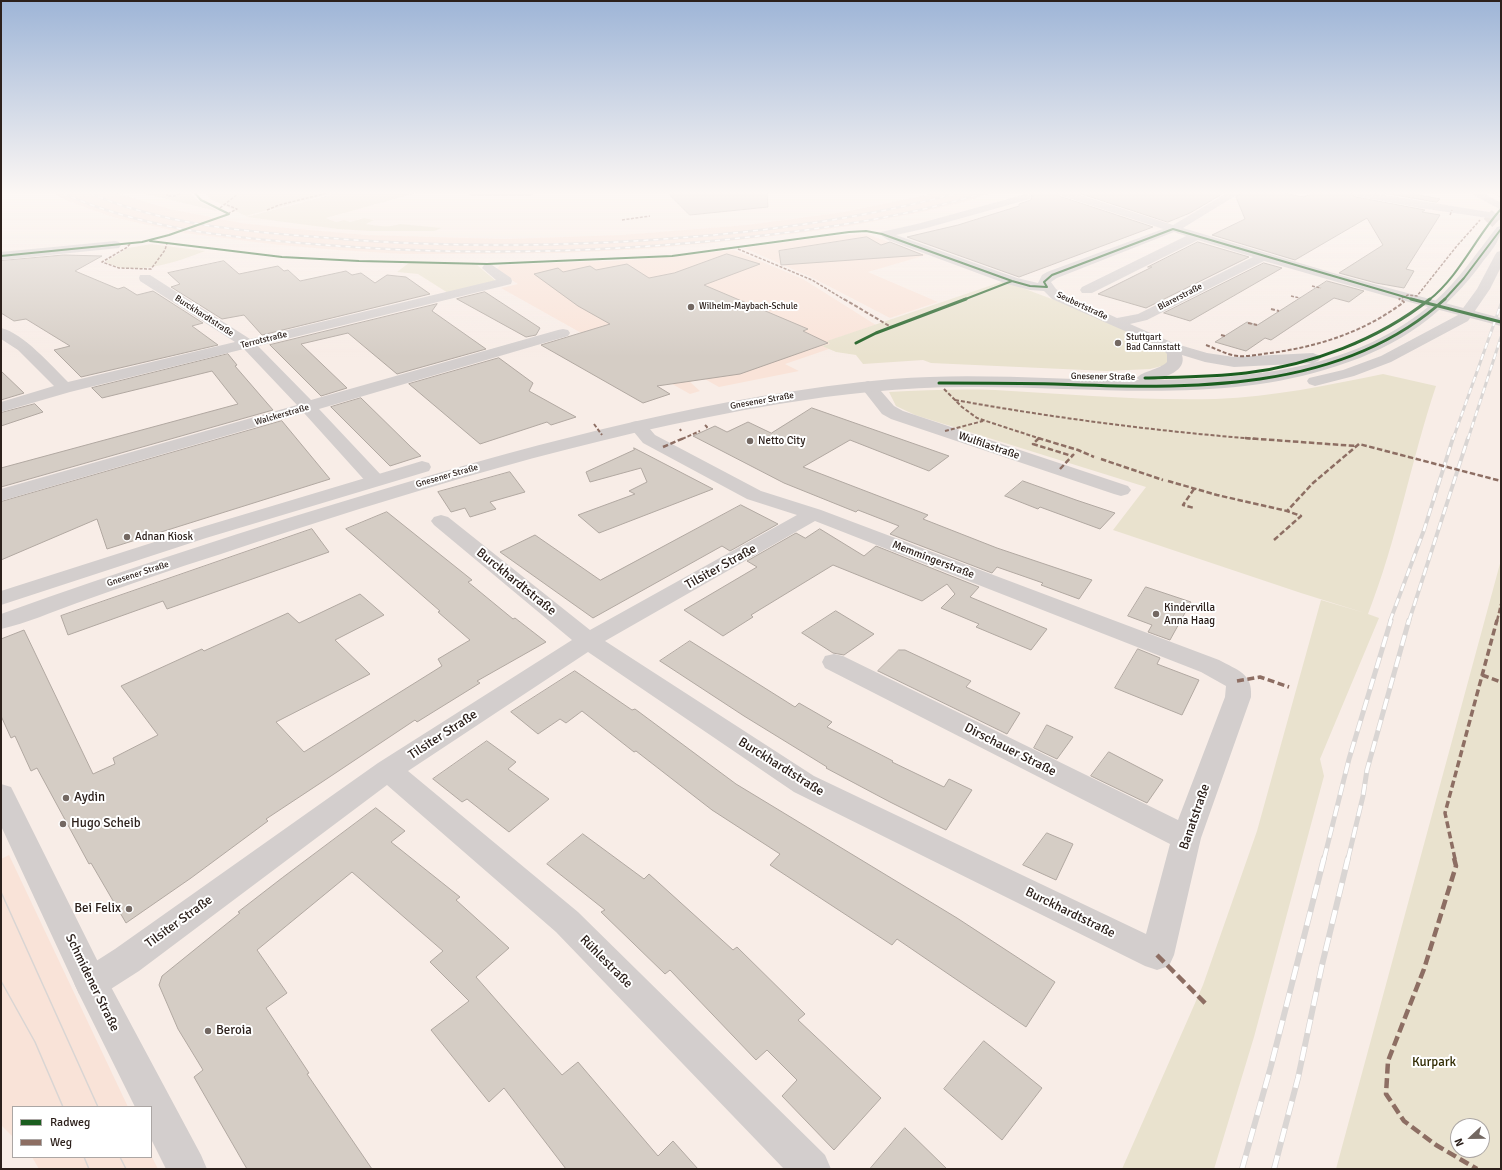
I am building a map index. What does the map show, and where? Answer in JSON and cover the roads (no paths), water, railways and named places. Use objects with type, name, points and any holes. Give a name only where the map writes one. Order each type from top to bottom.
[{"type":"street","points":[[1,256],[88,248]]},
{"type":"street","name":"Seubertstraße","points":[[919,248],[1012,281],[1030,286],[1047,287],[1057,296],[1129,319],[1166,345],[1205,357],[1234,362],[1316,358]]},
{"type":"street","points":[[1047,287],[1044,282],[1052,275],[1124,248]]},
{"type":"street","points":[[1087,290],[1173,248]]},
{"type":"street","points":[[1235,248],[1411,299],[1501,322]]},
{"type":"street","name":"Gnesener Straße","points":[[1,598],[375,480],[437,463],[631,415],[793,385],[853,376],[930,373],[1144,378],[1247,373],[1298,363],[1343,348],[1378,333],[1419,308],[1437,293],[1446,283],[1471,248]]},
{"type":"street","name":"Gnesener Straße","points":[[1,622],[89,590],[401,489],[486,464],[638,426],[738,405],[798,394],[868,386],[939,383],[1118,386],[1184,385],[1246,380],[1326,365],[1356,354],[1405,330],[1428,313],[1451,292],[1486,248]]},
{"type":"street","points":[[1118,386],[1176,396],[1222,395],[1285,387],[1348,373],[1386,359],[1459,320],[1466,314],[1483,288],[1501,255]]},
{"type":"street","name":"Blarerstraße","points":[[1129,319],[1264,256]]},
{"type":"street","name":"Terrotstraße","points":[[1,407],[66,388],[506,281],[488,268]]},
{"type":"street","name":"Burckhardtstraße","points":[[145,278],[248,344],[375,480]]},
{"type":"street","points":[[1,332],[23,347],[66,388]]},
{"type":"street","name":"Walckerstraße","points":[[1,495],[563,333]]},
{"type":"street","points":[[1144,378],[1173,367],[1176,361],[1175,355],[1166,345]]},
{"type":"street","name":"Wulfilastraße","points":[[868,386],[888,410],[897,415],[1121,490]]},
{"type":"street","name":"Memmingerstraße","points":[[638,426],[649,439],[754,495],[814,514],[1210,666],[1237,680]]},
{"type":"street","name":"Tilsiter Straße","points":[[91,983],[126,960],[388,770],[588,641],[814,514]]},
{"type":"street","name":"Burckhardtstraße","points":[[441,521],[588,641],[804,784],[1157,955]]},
{"type":"street","name":"Dirschauer Straße","points":[[834,662],[1186,838]]},
{"type":"street","name":"Banatstraße","points":[[1157,955],[1186,838],[1238,697],[1239,688],[1237,680]]},
{"type":"street","name":"Rühlestraße","points":[[388,770],[567,922],[811,1169]]},
{"type":"street","name":"Schmidener Straße","points":[[1,795],[91,983],[187,1169]]},
{"type":"tram line","points":[[1,892],[98,1106]]},
{"type":"tram line","points":[[1,981],[35,1042],[63,1106]]},
{"type":"tram line","points":[[84,1158],[89,1169]]},
{"type":"tram line","points":[[120,1158],[126,1169]]},
{"type":"railway","points":[[365,248],[484,252],[624,248]]},
{"type":"railway","points":[[1453,439],[1501,304]]},
{"type":"railway","points":[[1468,439],[1501,337]]},
{"type":"railway","points":[[1390,621],[1424,530],[1453,438]]},
{"type":"railway","points":[[1409,621],[1468,438]]},
{"type":"railway","points":[[1324,859],[1349,759],[1391,620]]},
{"type":"railway","points":[[1348,859],[1363,796],[1367,770],[1409,620]]},
{"type":"railway","points":[[1242,1169],[1271,1066],[1324,858]]},
{"type":"railway","points":[[1274,1169],[1298,1078],[1322,965],[1348,858]]},
{"type":"place","name":"Wilhelm-Maybach-Schule","points":[[691,307]]},
{"type":"place","name":"Stuttgart Bad Cannstatt","points":[[1118,343]]},
{"type":"place","name":"Netto City","points":[[750,441]]},
{"type":"place","name":"Adnan Kiosk","points":[[127,537]]},
{"type":"place","name":"Kindervilla Anna Haag","points":[[1156,614]]},
{"type":"place","name":"Aydin","points":[[66,798]]},
{"type":"place","name":"Hugo Scheib","points":[[63,824]]},
{"type":"place","name":"Bei Felix","points":[[129,909]]},
{"type":"place","name":"Beroia","points":[[208,1031]]},
{"type":"park label","name":"Kurpark","points":[[1434,1063]]}]
